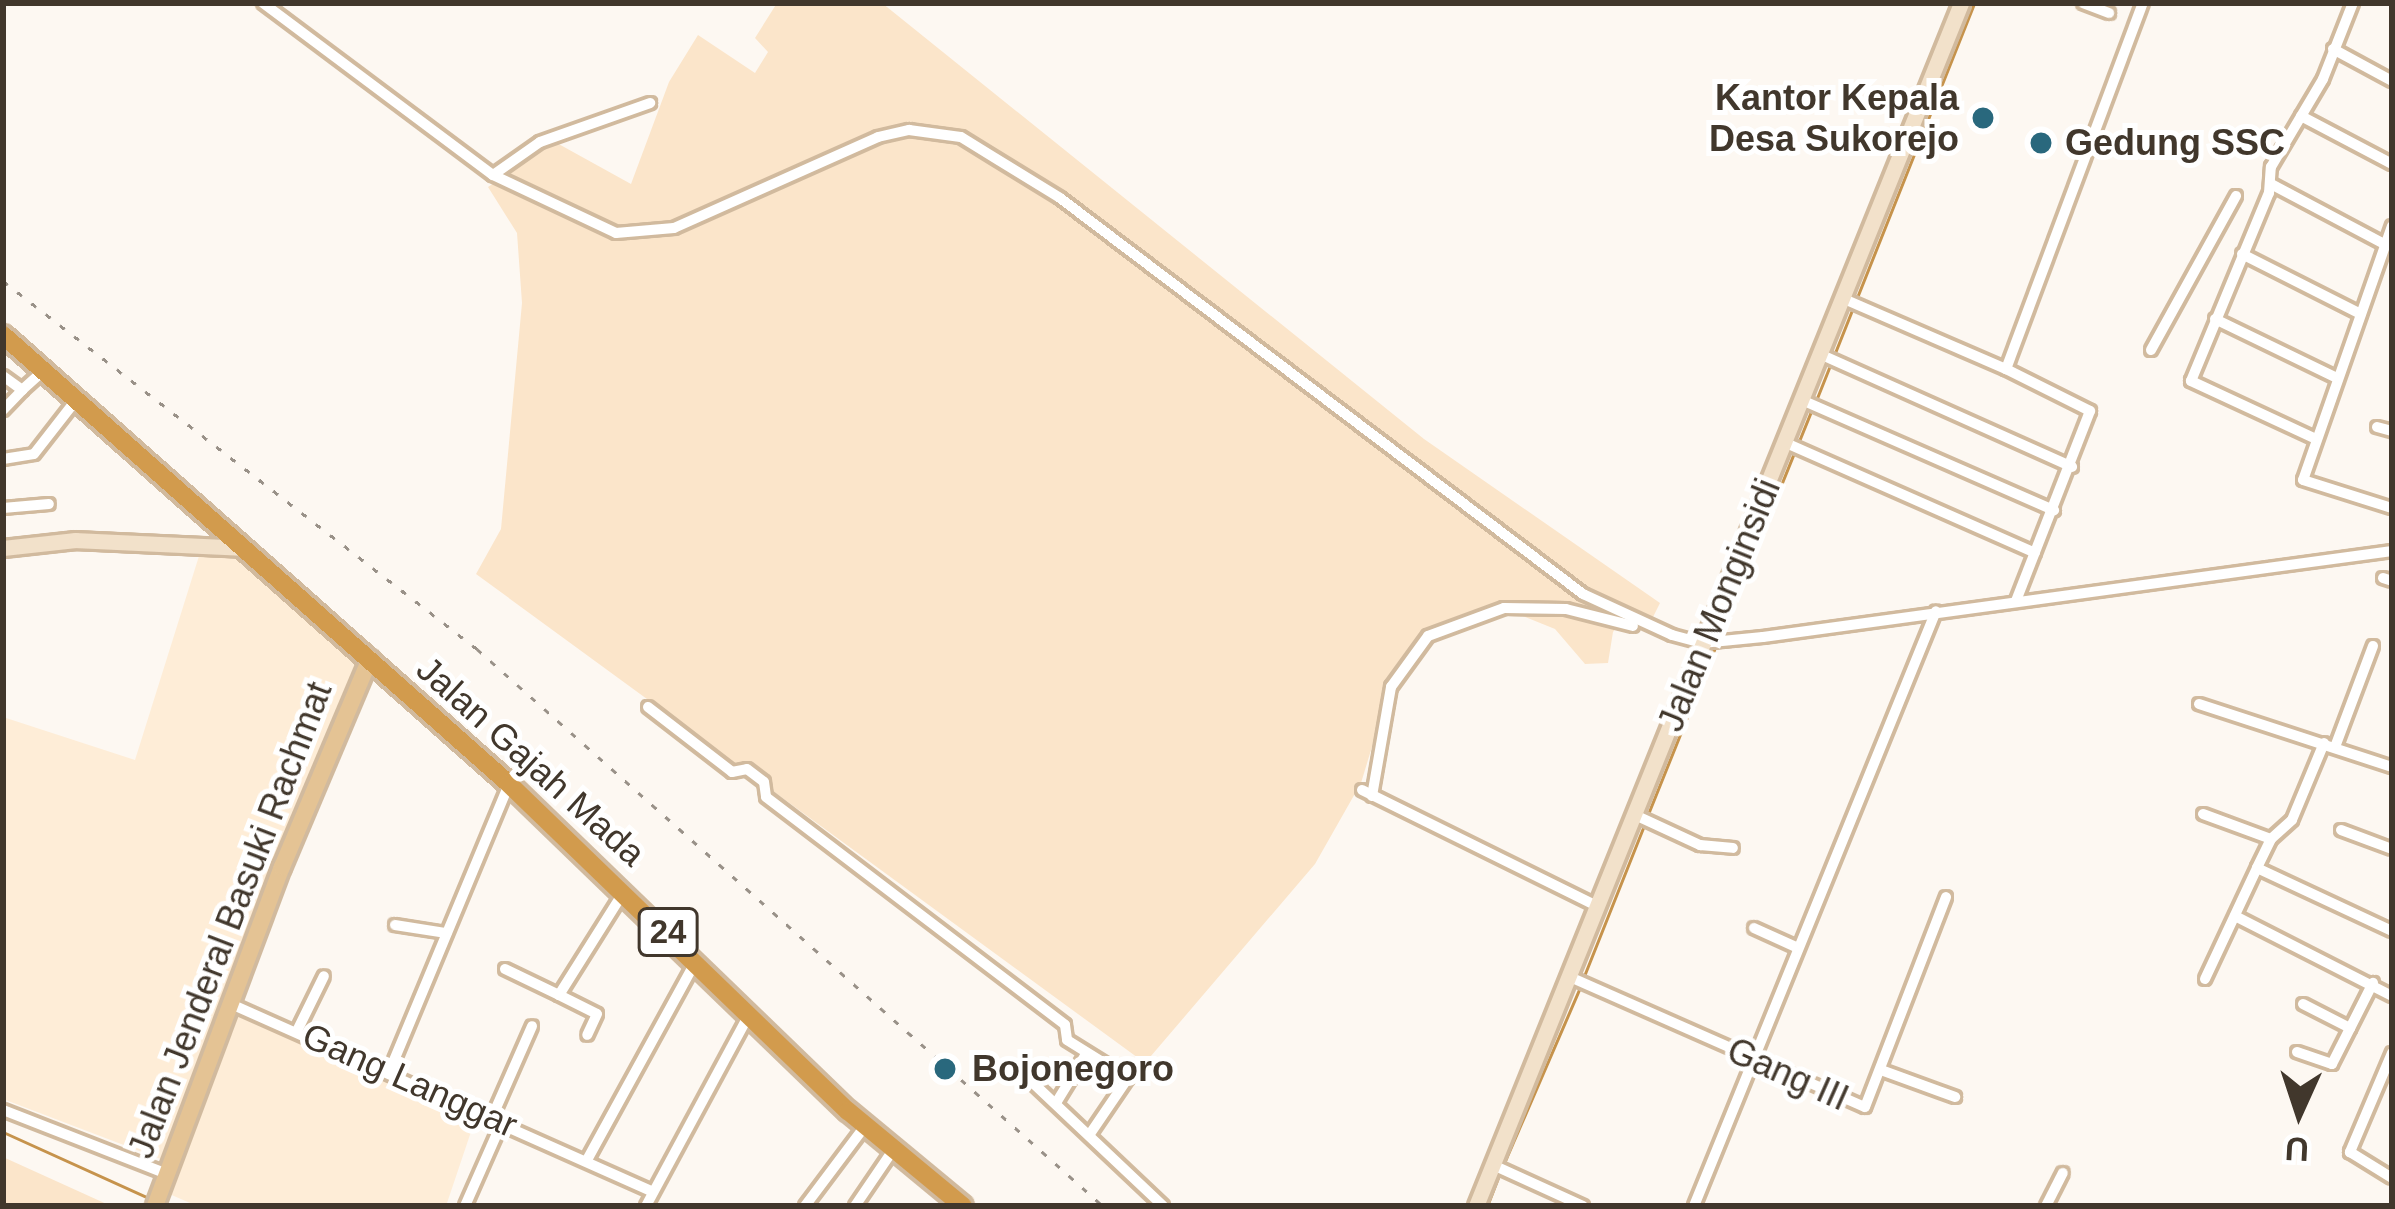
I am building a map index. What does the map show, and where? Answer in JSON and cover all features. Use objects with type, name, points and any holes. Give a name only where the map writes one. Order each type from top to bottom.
[{"type":"highway","name":"24","points":[[3,335],[370,659]]},
{"type":"highway","name":"Jalan Gajah Mada","points":[[370,659],[625,890],[865,1126],[963,1206]]},
{"type":"main road","name":"Jalan Monginsidi","points":[[1476,1206],[1498,1168],[1577,980],[1597,906],[1642,818],[1707,642],[1810,404],[1961,3]]},
{"type":"main road","points":[[3,548],[76,540],[244,548]]},
{"type":"main road","name":"Jalan Jenderal Basuki Rachmat","points":[[161,1190],[370,659]]},
{"type":"street","points":[[263,3],[493,176],[583,223],[643,236],[878,137],[909,130],[961,137],[1096,224],[1567,582],[1672,635]]},
{"type":"street","points":[[2083,3],[2109,13]]},
{"type":"street","points":[[2006,369],[2144,3]]},
{"type":"street","points":[[2316,439],[2192,387],[2271,184],[2271,167],[2301,116],[2353,3]]},
{"type":"street","points":[[2333,49],[2392,80]]},
{"type":"street","points":[[493,176],[540,142],[650,103]]},
{"type":"street","points":[[2301,116],[2392,164]]},
{"type":"street","points":[[2271,184],[2386,245]]},
{"type":"street","points":[[2152,350],[2236,196]]},
{"type":"street","points":[[2392,226],[2302,480],[2392,508]]},
{"type":"street","points":[[2242,254],[2361,314]]},
{"type":"street","points":[[1850,302],[2088,407],[2072,467],[2016,602]]},
{"type":"street","points":[[2215,319],[2337,378]]},
{"type":"street","points":[[1828,358],[2072,467]]},
{"type":"street","points":[[3,410],[43,370]]},
{"type":"street","points":[[3,376],[22,390]]},
{"type":"street","points":[[3,459],[34,454],[76,400]]},
{"type":"street","points":[[1810,404],[2054,510]]},
{"type":"street","points":[[2377,427],[2392,431]]},
{"type":"street","points":[[1793,446],[2035,554]]},
{"type":"street","points":[[3,508],[49,504]]},
{"type":"street","points":[[1597,906],[1367,793],[1391,688],[1429,637],[1447,625],[1475,614],[1540,607],[1707,642],[2392,551]]},
{"type":"street","points":[[1694,1206],[1936,611]]},
{"type":"street","points":[[2206,979],[2270,839],[2292,820],[2373,646]]},
{"type":"street","points":[[2199,704],[2392,767]]},
{"type":"street","points":[[648,707],[765,790],[1064,1025],[1065,1038],[1130,1081],[1090,1133]]},
{"type":"street","points":[[390,1070],[509,784]]},
{"type":"street","points":[[2203,814],[2270,839]]},
{"type":"street","points":[[1642,818],[1700,844],[1733,848]]},
{"type":"street","points":[[2341,830],[2392,849]]},
{"type":"street","points":[[2257,868],[2392,931]]},
{"type":"street","points":[[559,995],[625,890]]},
{"type":"street","name":"Gang III","points":[[1577,980],[1862,1107],[1881,1070],[1946,897]]},
{"type":"street","points":[[2235,916],[2392,996]]},
{"type":"street","points":[[395,925],[446,933]]},
{"type":"street","points":[[1754,928],[1798,948]]},
{"type":"street","points":[[587,1160],[697,960]]},
{"type":"street","points":[[505,969],[597,1014],[587,1035]]},
{"type":"street","points":[[297,1031],[324,976]]},
{"type":"street","points":[[2297,1052],[2330,1065],[2373,983]]},
{"type":"street","name":"Gang Langgar","points":[[232,1004],[498,1117],[653,1192]]},
{"type":"street","points":[[2303,1004],[2350,1028]]},
{"type":"street","points":[[646,1206],[749,1015]]},
{"type":"street","points":[[470,1205],[532,1026]]},
{"type":"street","points":[[2392,1052],[2350,1147],[2352,1159],[2392,1178]]},
{"type":"street","points":[[1056,1103],[1086,1054]]},
{"type":"street","points":[[1881,1070],[1955,1097]]},
{"type":"street","points":[[1033,1082],[1163,1206]]},
{"type":"street","points":[[3,1110],[161,1190]]},
{"type":"street","points":[[806,1206],[865,1126]]},
{"type":"street","points":[[855,1206],[893,1150]]},
{"type":"street","points":[[1498,1168],[1583,1206]]},
{"type":"street","points":[[2047,1206],[2063,1173]]},
{"type":"shaded area","points":[[777,3],[882,3],[1424,439],[1660,603],[1650,623],[1626,615],[1613,632],[1608,663],[1585,664],[1555,629],[1496,605],[1429,630],[1395,671],[1361,783],[1315,864],[1145,1063],[476,574],[501,529],[522,303],[517,233],[488,187],[555,142],[631,184],[669,82],[698,35],[755,73],[768,52],[755,38]]},
{"type":"shaded area","points":[[244,548],[370,659],[230,1010],[479,1108],[446,1206],[197,1206],[167,1193],[171,1163],[3,1099],[3,717],[135,760],[199,556]]},
{"type":"shaded area","points":[[3,1157],[111,1206],[3,1206]]},
{"type":"waterway","points":[[1815,403],[1974,3]]},
{"type":"waterway","points":[[1799,441],[1811,411]]},
{"type":"waterway","points":[[1720,636],[1795,450]]},
{"type":"waterway","points":[[1648,814],[1716,645]]},
{"type":"waterway","points":[[1584,976],[1645,823]]},
{"type":"waterway","points":[[1504,1163],[1581,985]]},
{"type":"waterway","points":[[3,1132],[153,1200]]},
{"type":"waterway","points":[[1487,1206],[1500,1172]]},
{"type":"railway","points":[[3,281],[477,649],[1103,1206]]},
{"type":"place","name":"Kantor Kepala Desa Sukorejo","points":[[1983,118]]},
{"type":"place","name":"Gedung SSC","points":[[2041,143]]},
{"type":"place","name":"Bojonegoro","points":[[945,1069]]}]
